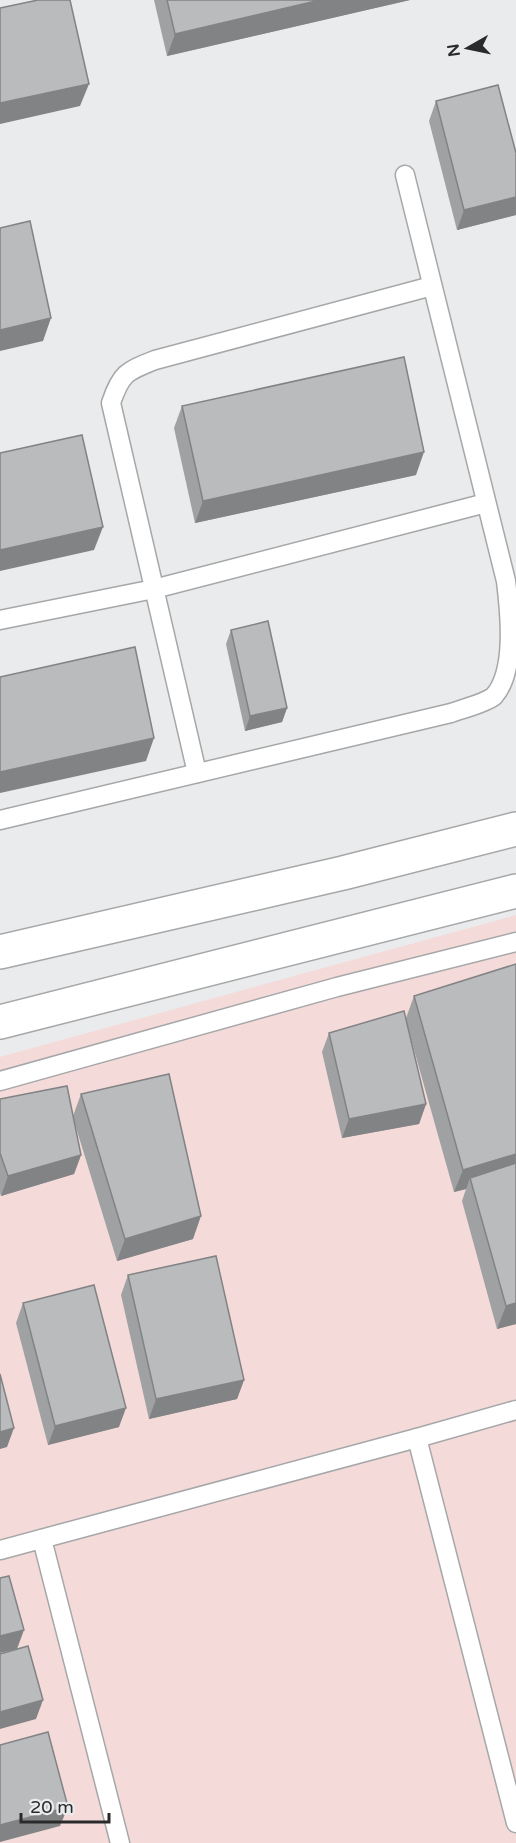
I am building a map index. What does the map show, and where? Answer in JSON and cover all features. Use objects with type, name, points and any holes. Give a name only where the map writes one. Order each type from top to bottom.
[{"type":"street","points":[[0,951],[279,888],[516,830]]},
{"type":"street","points":[[0,1022],[516,891]]},
{"type":"lane","points":[[0,820],[451,713],[494,697],[507,679],[514,645],[506,581],[405,175]]},
{"type":"lane","points":[[197,773],[111,403],[117,383],[130,370],[155,360],[432,286]]},
{"type":"lane","points":[[0,620],[154,589],[486,503]]},
{"type":"lane","points":[[0,1081],[337,987],[516,942]]},
{"type":"lane","points":[[0,1550],[516,1410]]},
{"type":"lane","points":[[417,1438],[516,1824]]},
{"type":"lane","points":[[42,1539],[120,1843]]},
{"type":"shaded area","points":[[516,915],[516,1843],[0,1843],[0,1057]]},
{"type":"building","points":[[38,0],[70,0],[89,84],[0,103],[0,8]]},
{"type":"building","points":[[167,0],[320,0],[175,34]]},
{"type":"building","points":[[498,85],[516,153],[516,197],[464,210],[436,101]]},
{"type":"building","points":[[30,221],[51,318],[0,330],[0,228]]},
{"type":"building","points":[[404,357],[424,452],[203,501],[182,406]]},
{"type":"building","points":[[82,435],[103,527],[0,550],[0,453]]},
{"type":"building","points":[[268,621],[287,708],[250,716],[231,630]]},
{"type":"building","points":[[135,647],[154,738],[0,772],[0,677]]},
{"type":"building","points":[[516,964],[516,1154],[463,1170],[414,996]]},
{"type":"building","points":[[404,1011],[426,1104],[349,1119],[329,1033]]},
{"type":"building","points":[[169,1074],[201,1216],[125,1239],[81,1094]]},
{"type":"building","points":[[67,1086],[81,1155],[8,1176],[0,1153],[0,1099]]},
{"type":"building","points":[[516,1163],[516,1303],[506,1306],[470,1178]]},
{"type":"building","points":[[216,1256],[244,1380],[156,1399],[128,1275]]},
{"type":"building","points":[[94,1285],[126,1408],[55,1426],[23,1303]]},
{"type":"building","points":[[0,1374],[14,1428],[0,1432]]},
{"type":"building","points":[[9,1576],[24,1630],[0,1636],[0,1578]]},
{"type":"building","points":[[28,1646],[43,1700],[0,1712],[0,1654]]},
{"type":"building","points":[[48,1732],[68,1807],[0,1825],[0,1745]]}]
